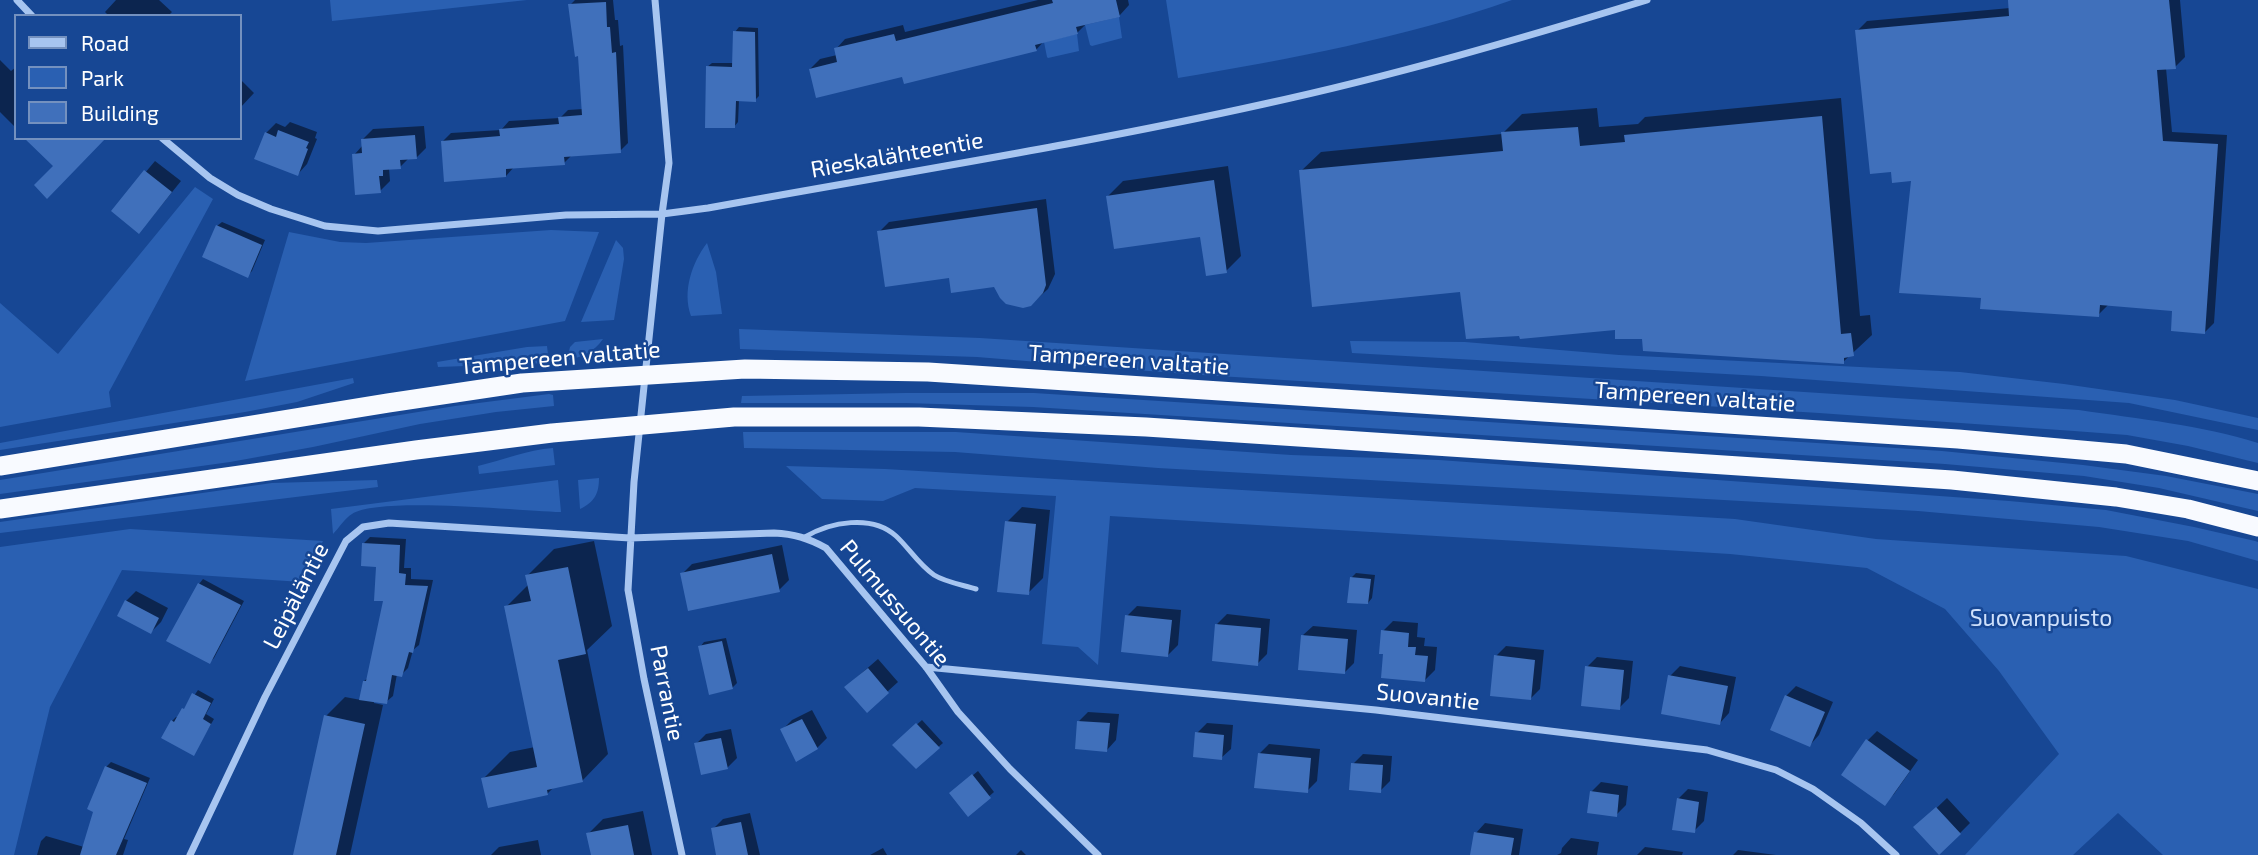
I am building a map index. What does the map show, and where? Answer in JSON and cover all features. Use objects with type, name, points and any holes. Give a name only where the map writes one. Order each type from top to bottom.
[{"type":"highway","name":"Tampereen valtatie","points":[[0,466],[471,390],[560,379],[746,369],[928,372],[1958,439],[2126,454],[2258,481]]},
{"type":"highway","points":[[0,509],[470,443],[640,425],[734,417],[919,417],[1146,427],[1952,480],[2116,497],[2188,509],[2258,527]]},
{"type":"street","points":[[17,0],[30,14]]},
{"type":"street","points":[[630,538],[669,163],[655,0]]},
{"type":"street","name":"Rieskalähteentie","points":[[164,140],[209,178],[238,195],[271,209],[325,226],[378,231],[566,215],[662,214],[1021,152],[1265,104],[1435,62],[1552,30],[1647,0]]},
{"type":"street","name":"Leipäläntie","points":[[190,855],[265,697],[346,541],[363,527],[389,523],[630,538]]},
{"type":"street","name":"Pulmussuontie","points":[[630,538],[774,533],[804,537],[826,548],[926,667],[958,712],[1010,769],[1098,855]]},
{"type":"street","name":"Parrantie","points":[[630,538],[628,590],[682,855]]},
{"type":"street","name":"Suovantie","points":[[926,667],[1376,710],[1707,750],[1776,770],[1813,789],[1861,823],[1896,855]]},
{"type":"lane","points":[[804,537],[818,529],[851,522],[880,525],[895,535],[935,576],[976,589]]},
{"type":"green space","points":[[330,0],[527,0],[332,21]]},
{"type":"green space","points":[[1166,0],[1512,0],[1430,26],[1388,36],[1304,55],[1178,78]]},
{"type":"green space","points":[[1119,17],[1122,38],[1090,45],[1085,25]]},
{"type":"green space","points":[[1077,34],[1079,51],[1047,57],[1044,42]]},
{"type":"green space","points":[[195,187],[213,199],[109,392],[111,407],[0,427],[0,303],[58,354]]},
{"type":"green space","points":[[551,230],[599,232],[565,321],[245,381],[289,232],[340,242],[366,243]]},
{"type":"green space","points":[[616,240],[623,248],[624,259],[614,320],[581,322]]},
{"type":"green space","points":[[707,243],[716,272],[722,314],[691,316],[688,287],[697,259]]},
{"type":"green space","points":[[739,329],[980,338],[2079,410],[2192,427],[2258,443],[2258,463],[2127,435],[2074,431],[1186,374],[977,357],[740,349]]},
{"type":"green space","points":[[603,339],[588,353],[567,360],[570,347],[575,342]]},
{"type":"green space","points":[[1350,341],[1465,342],[1619,355],[1960,372],[2175,400],[2258,418],[2258,430],[2129,403],[1761,376],[1352,353]]},
{"type":"green space","points":[[547,346],[549,363],[438,367],[437,362],[527,347]]},
{"type":"green space","points":[[353,378],[354,383],[297,402],[0,450],[0,443]]},
{"type":"green space","points":[[1034,393],[1942,451],[2166,476],[2258,494],[2258,511],[2159,488],[2084,476],[1945,464],[1033,407],[906,403],[741,403],[742,396]]},
{"type":"green space","points":[[553,395],[554,406],[420,424],[230,462],[0,494],[0,480],[455,406]]},
{"type":"green space","points":[[743,432],[956,432],[1291,455],[1439,460],[2009,501],[2106,510],[2255,541],[2258,542],[2258,561],[2188,541],[2099,527],[1918,511],[1158,468],[955,452],[744,448]]},
{"type":"green space","points":[[553,448],[555,465],[479,474],[478,466]]},
{"type":"green space","name":"Suovanpuisto","points":[[786,466],[885,469],[1735,519],[1876,539],[2126,556],[2258,589],[2258,855],[2163,855],[2118,813],[2073,855],[1965,855],[2059,754],[1999,671],[1945,609],[1867,568],[1730,554],[1110,516],[1098,665],[1078,647],[1042,644],[1056,496],[915,488],[883,501],[822,499]]},
{"type":"green space","points":[[599,478],[595,496],[580,509],[578,480]]},
{"type":"green space","points":[[377,480],[378,487],[0,533],[0,522],[272,483]]},
{"type":"green space","points":[[558,480],[561,512],[452,506],[390,506],[352,514],[333,534],[331,509]]},
{"type":"green space","points":[[130,529],[323,541],[302,582],[122,570],[50,707],[14,855],[0,855],[0,547]]},
{"type":"building","points":[[1052,0],[1116,0],[1120,17],[1076,27],[1078,34],[1035,45],[1037,51],[904,84],[902,77],[816,98],[809,69],[837,62],[834,48],[894,34],[896,41],[1053,3]]},
{"type":"building","points":[[2008,0],[2169,0],[2176,69],[2157,70],[2163,141],[2218,144],[2205,334],[2171,331],[2172,311],[2100,305],[2099,317],[1980,309],[1981,298],[1899,293],[1911,181],[1892,183],[1891,172],[1870,174],[1855,30],[2009,16]]},
{"type":"building","points":[[606,2],[612,53],[616,52],[621,153],[564,157],[565,165],[506,169],[506,177],[444,182],[441,141],[500,136],[499,129],[559,124],[558,117],[582,115],[578,56],[575,57],[568,4]]},
{"type":"building","points":[[733,31],[755,32],[756,102],[736,101],[735,128],[705,128],[706,66],[732,67]]},
{"type":"building","points":[[1822,116],[1841,334],[1851,333],[1854,356],[1844,358],[1844,364],[1643,351],[1642,339],[1615,339],[1615,330],[1520,339],[1519,336],[1466,339],[1460,292],[1312,307],[1299,170],[1503,151],[1501,132],[1578,127],[1580,146],[1625,142],[1624,135]]},
{"type":"building","points":[[278,130],[309,142],[298,176],[254,159],[265,132],[276,137]]},
{"type":"building","points":[[415,135],[417,159],[400,160],[401,169],[383,170],[383,176],[379,176],[381,193],[355,195],[352,154],[362,153],[361,139]]},
{"type":"building","points":[[26,140],[104,140],[47,199],[34,185],[53,166]]},
{"type":"building","points":[[144,170],[172,192],[139,234],[111,211]]},
{"type":"building","points":[[1214,180],[1227,273],[1206,276],[1200,237],[1114,249],[1106,196]]},
{"type":"building","points":[[1037,208],[1046,285],[1043,293],[1031,306],[1023,308],[1006,304],[994,287],[951,293],[949,278],[885,287],[877,231]]},
{"type":"building","points":[[216,225],[262,245],[248,278],[202,257]]},
{"type":"building","points":[[1005,521],[1036,524],[1029,595],[997,592]]},
{"type":"building","points":[[362,543],[400,545],[399,573],[406,574],[405,585],[428,586],[413,653],[409,652],[402,677],[392,675],[387,704],[359,700],[363,681],[366,681],[383,601],[374,601],[376,567],[361,566]]},
{"type":"building","points":[[772,554],[780,592],[688,611],[680,573]]},
{"type":"building","points":[[568,567],[586,654],[558,660],[583,782],[547,790],[548,795],[488,808],[481,778],[537,767],[504,606],[531,601],[525,575]]},
{"type":"building","points":[[1350,577],[1371,579],[1368,604],[1347,603]]},
{"type":"building","points":[[198,583],[241,605],[210,664],[166,641]]},
{"type":"building","points":[[125,600],[159,618],[151,634],[117,616]]},
{"type":"building","points":[[1125,615],[1172,620],[1168,657],[1121,652]]},
{"type":"building","points":[[1215,624],[1261,628],[1258,666],[1212,661]]},
{"type":"building","points":[[1381,630],[1409,633],[1408,647],[1416,647],[1415,655],[1428,656],[1425,682],[1381,678]]},
{"type":"building","points":[[1301,635],[1348,639],[1345,674],[1298,670]]},
{"type":"building","points":[[722,641],[733,689],[709,695],[698,646]]},
{"type":"building","points":[[1494,655],[1535,660],[1531,700],[1490,696]]},
{"type":"building","points":[[1585,666],[1624,670],[1620,710],[1581,706]]},
{"type":"building","points":[[868,668],[889,693],[867,713],[844,687]]},
{"type":"building","points":[[1668,675],[1728,686],[1720,725],[1661,714]]},
{"type":"building","points":[[192,693],[211,703],[203,719],[211,724],[194,756],[161,738],[171,720],[174,722],[182,708],[184,709]]},
{"type":"building","points":[[1785,695],[1825,712],[1810,747],[1770,730]]},
{"type":"building","points":[[324,715],[365,724],[336,855],[293,855]]},
{"type":"building","points":[[802,719],[818,749],[796,762],[780,729]]},
{"type":"building","points":[[1077,721],[1110,723],[1107,752],[1075,749]]},
{"type":"building","points":[[916,723],[940,748],[916,769],[892,745]]},
{"type":"building","points":[[1195,732],[1224,735],[1222,760],[1193,757]]},
{"type":"building","points":[[721,738],[728,769],[701,775],[694,743]]},
{"type":"building","points":[[1866,739],[1910,771],[1885,806],[1841,775]]},
{"type":"building","points":[[1258,753],[1311,758],[1308,793],[1254,788]]},
{"type":"building","points":[[1351,763],[1383,765],[1381,793],[1349,790]]},
{"type":"building","points":[[105,766],[147,783],[116,855],[80,855],[93,812],[87,809]]},
{"type":"building","points":[[972,774],[991,798],[968,817],[949,793]]},
{"type":"building","points":[[1590,791],[1619,795],[1617,817],[1587,813]]},
{"type":"building","points":[[1677,798],[1699,802],[1695,833],[1672,830]]},
{"type":"building","points":[[1936,807],[1961,834],[1939,855],[1913,827]]},
{"type":"building","points":[[741,822],[748,855],[716,855],[711,828]]},
{"type":"building","points":[[628,825],[634,855],[591,855],[586,833]]},
{"type":"building","points":[[1474,832],[1514,838],[1511,855],[1470,855]]}]
